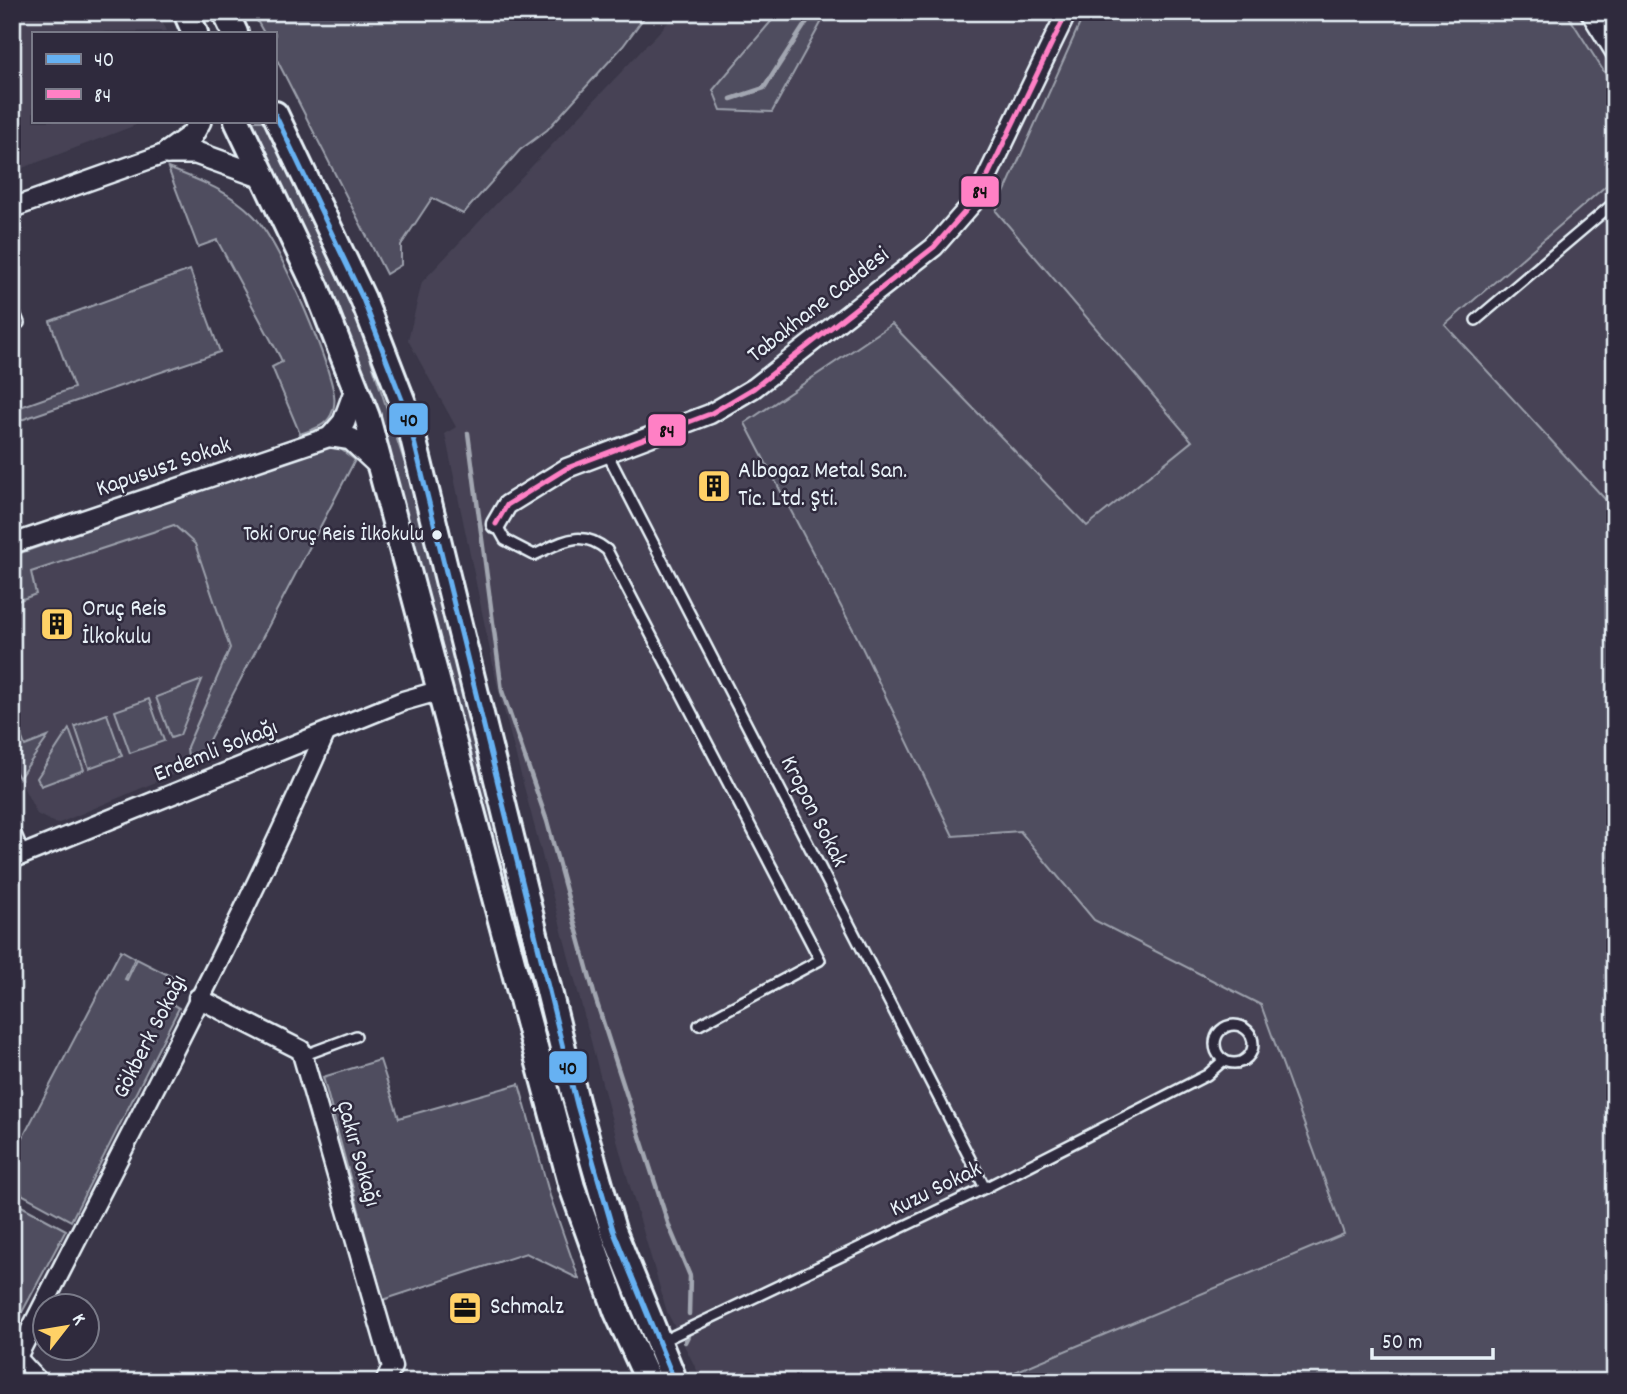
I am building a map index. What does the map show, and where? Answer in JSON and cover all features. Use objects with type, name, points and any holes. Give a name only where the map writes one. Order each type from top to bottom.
[{"type":"main road","points":[[186,12],[195,32]]},
{"type":"main road","points":[[225,12],[235,32]]},
{"type":"main road","points":[[276,116],[363,299],[407,414],[577,1105],[613,1230],[675,1382]]},
{"type":"main road","points":[[237,122],[317,289],[367,417],[572,1187],[617,1312],[649,1382]]},
{"type":"street","name":"Tabakhane Caddesi","points":[[496,524],[507,505],[567,468],[710,414],[754,388],[934,247],[977,198],[1067,12]]},
{"type":"street","points":[[1590,12],[1615,52]]},
{"type":"street","points":[[12,208],[167,153],[192,135],[199,122]]},
{"type":"street","points":[[167,153],[196,153],[263,177]]},
{"type":"street","points":[[332,436],[344,422],[356,389]]},
{"type":"street","points":[[332,436],[351,439],[380,466]]},
{"type":"street","name":"Kapususz Sokak","points":[[12,544],[332,436]]},
{"type":"street","name":"Erdemli Sokağı","points":[[16,857],[403,701],[438,691]]},
{"type":"street","name":"Gökberk Sokağı","points":[[14,1357],[198,998],[296,801],[325,734]]},
{"type":"street","points":[[12,836],[16,857]]},
{"type":"street","points":[[198,998],[301,1050],[302,1056]]},
{"type":"street","name":"Çakır Sokağı","points":[[302,1056],[392,1367],[385,1382]]},
{"type":"street","points":[[14,1357],[37,1382]]},
{"type":"lane","points":[[1476,320],[1615,202]]},
{"type":"lane","points":[[12,306],[19,323]]},
{"type":"lane","name":"Kropon Sokak","points":[[607,453],[985,1188]]},
{"type":"lane","points":[[496,524],[505,540],[534,555],[572,538],[594,539],[607,551],[820,960],[699,1025]]},
{"type":"lane","points":[[1235,1025],[1246,1029],[1253,1046],[1248,1057],[1236,1063],[1224,1060],[1216,1050],[1219,1033],[1235,1025]]},
{"type":"lane","points":[[302,1056],[356,1036]]},
{"type":"lane","name":"Kuzu Sokak","points":[[658,1343],[985,1188],[1207,1075],[1224,1060]]},
{"type":"shaded area","points":[[12,12],[158,12],[167,31],[32,32],[32,122],[136,122],[136,125],[12,172]]},
{"type":"shaded area","points":[[252,12],[648,12],[623,46],[547,130],[520,150],[463,214],[432,198],[401,245],[401,265],[386,274],[276,58],[276,32],[263,32]]},
{"type":"shaded area","points":[[678,12],[779,12],[713,90],[721,110],[772,112],[827,12],[1615,12],[1615,1382],[703,1382],[667,1312],[622,1159],[497,684],[445,434],[456,427],[408,340],[422,282]]},
{"type":"shaded area","points":[[779,12],[827,12],[772,112],[721,110],[713,90]]},
{"type":"shaded area","points":[[1085,12],[1566,12],[1615,89],[1615,178],[1445,325],[1615,510],[1615,1382],[991,1382],[1344,1234],[1261,1005],[1094,920],[1020,831],[953,836],[858,639],[745,423],[892,324],[1087,526],[1192,441],[996,211]]},
{"type":"shaded area","points":[[252,122],[264,122],[359,324],[413,488],[581,1172],[608,1250],[645,1341],[641,1342],[578,1175],[374,398],[326,278]]},
{"type":"shaded area","points":[[168,168],[213,187],[243,206],[263,227],[275,247],[311,324],[333,389],[332,412],[321,425],[300,434],[272,367],[282,362],[280,357],[217,240],[198,247]]},
{"type":"shaded area","points":[[190,270],[220,352],[12,423],[12,410],[74,388],[50,321]]},
{"type":"shaded area","points":[[334,444],[355,460],[196,765],[189,768],[187,747],[230,648],[195,544],[174,525],[31,572],[36,594],[12,603],[12,556]]},
{"type":"shaded area","points":[[355,460],[196,765],[57,824],[37,814],[12,765],[12,556]]},
{"type":"shaded area","points":[[202,680],[180,735],[171,738],[156,697]]},
{"type":"shaded area","points":[[149,699],[164,741],[130,753],[115,711]]},
{"type":"shaded area","points":[[12,713],[25,746],[48,737],[19,778],[12,765]]},
{"type":"shaded area","points":[[107,714],[122,756],[89,768],[75,726]]},
{"type":"shaded area","points":[[69,729],[84,770],[41,786],[37,778]]},
{"type":"shaded area","points":[[121,950],[135,958],[125,979],[127,980],[137,959],[182,982],[171,1003],[179,1008],[71,1221],[12,1189],[12,1174],[19,1162],[12,1158]]},
{"type":"shaded area","points":[[380,1060],[399,1118],[519,1084],[550,1196],[579,1279],[526,1253],[383,1300],[323,1077]]},
{"type":"shaded area","points":[[12,1201],[66,1230],[19,1318],[14,1320]]},
{"type":"waterway","points":[[731,99],[764,88],[813,12]]},
{"type":"waterway","points":[[468,433],[502,691],[547,821],[595,997],[669,1226],[690,1276],[689,1314]]},
{"type":"waterway","points":[[685,1342],[688,1336]]},
{"type":"transit line","name":"84","points":[[496,524],[507,505],[567,468],[710,414],[754,388],[934,247],[977,198],[1067,12]]},
{"type":"transit line","name":"40","points":[[276,116],[363,299],[407,413],[577,1105],[613,1230],[675,1382]]},
{"type":"place","name":"Albogaz Metal San. Tic. Ltd. Şti.","points":[[714,486]]},
{"type":"place","name":"Toki Oruç Reis İlkokulu","points":[[437,535]]},
{"type":"place","name":"Oruç Reis İlkokulu","points":[[57,624]]},
{"type":"place","name":"Schmalz","points":[[465,1308]]}]
